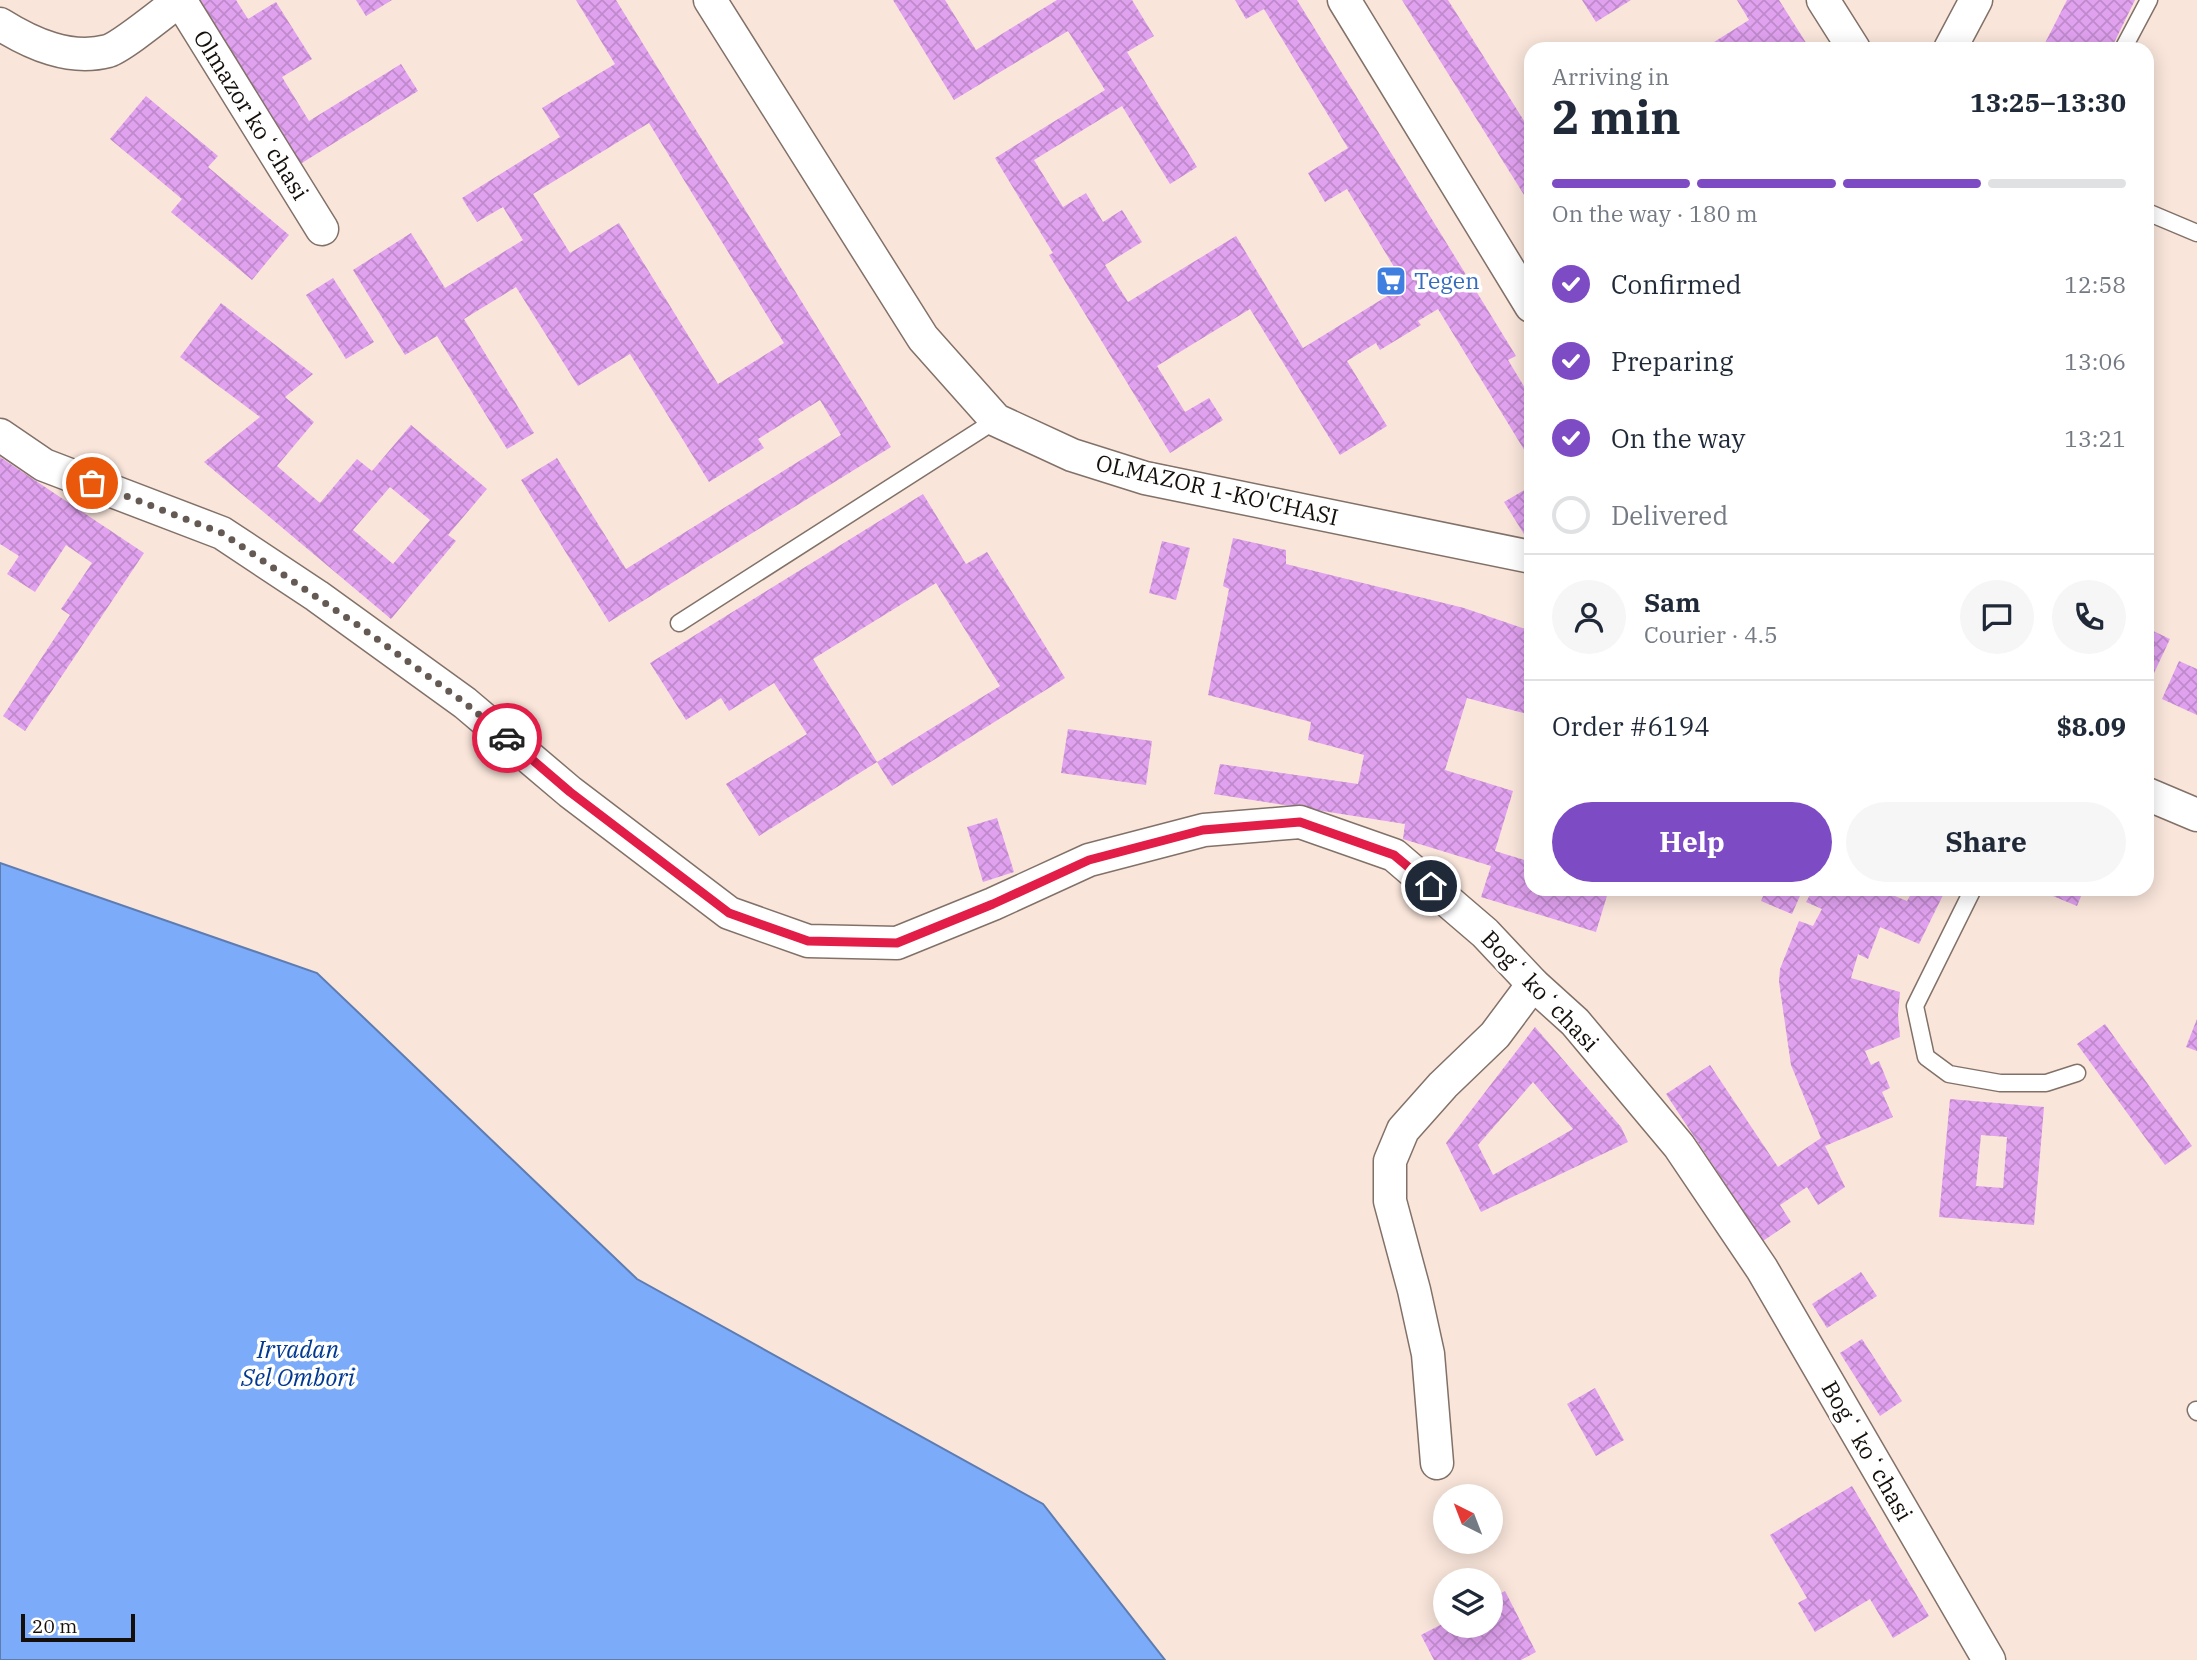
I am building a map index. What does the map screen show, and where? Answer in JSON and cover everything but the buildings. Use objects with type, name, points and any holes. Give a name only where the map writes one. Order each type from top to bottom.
[{"type":"street","name":"Olmazor koʻchasi","points":[[0,24],[68,55],[110,51],[180,0],[322,229]]},
{"type":"street","name":"OLMAZOR 1-KO'CHASI","points":[[710,0],[922,338],[996,420],[1072,456],[1145,478],[1524,556]]},
{"type":"street","points":[[1344,0],[1524,295]]},
{"type":"street","points":[[1823,0],[1850,42]]},
{"type":"street","points":[[1954,42],[1976,0]]},
{"type":"street","name":"Bogʻ koʻchasi","points":[[0,435],[44,465],[222,533],[317,596],[465,703],[570,792],[729,913],[808,941],[897,943],[993,904],[1089,860],[1203,830],[1300,822],[1394,855],[1485,933],[1533,984],[1575,1022],[1679,1146],[1762,1269],[1989,1660]]},
{"type":"street","points":[[2154,797],[2197,816]]},
{"type":"street","points":[[1437,1463],[1428,1354],[1390,1201],[1390,1161],[1403,1130],[1459,1068],[1495,1035],[1533,984]]},
{"type":"lane","points":[[2127,42],[2149,0]]},
{"type":"lane","points":[[2154,215],[2197,233]]},
{"type":"lane","points":[[679,623],[996,420]]},
{"type":"lane","points":[[1970,896],[1916,1006],[1926,1057],[1949,1074],[2000,1083],[2046,1083],[2077,1073]]},
{"type":"water","name":"Irvadan Sel Ombori","points":[[0,863],[317,973],[637,1279],[1043,1504],[1165,1660],[0,1660]]},
{"type":"way so far","points":[[92,483],[222,533],[359,626],[465,703],[507,738]]},
{"type":"place","name":"Tegen","points":[[1391,281]]},
{"type":"route","points":[[507,738],[570,792],[729,913],[808,941],[897,943],[993,904],[1089,860],[1203,830],[1300,822],[1394,855],[1431,886]]}]
